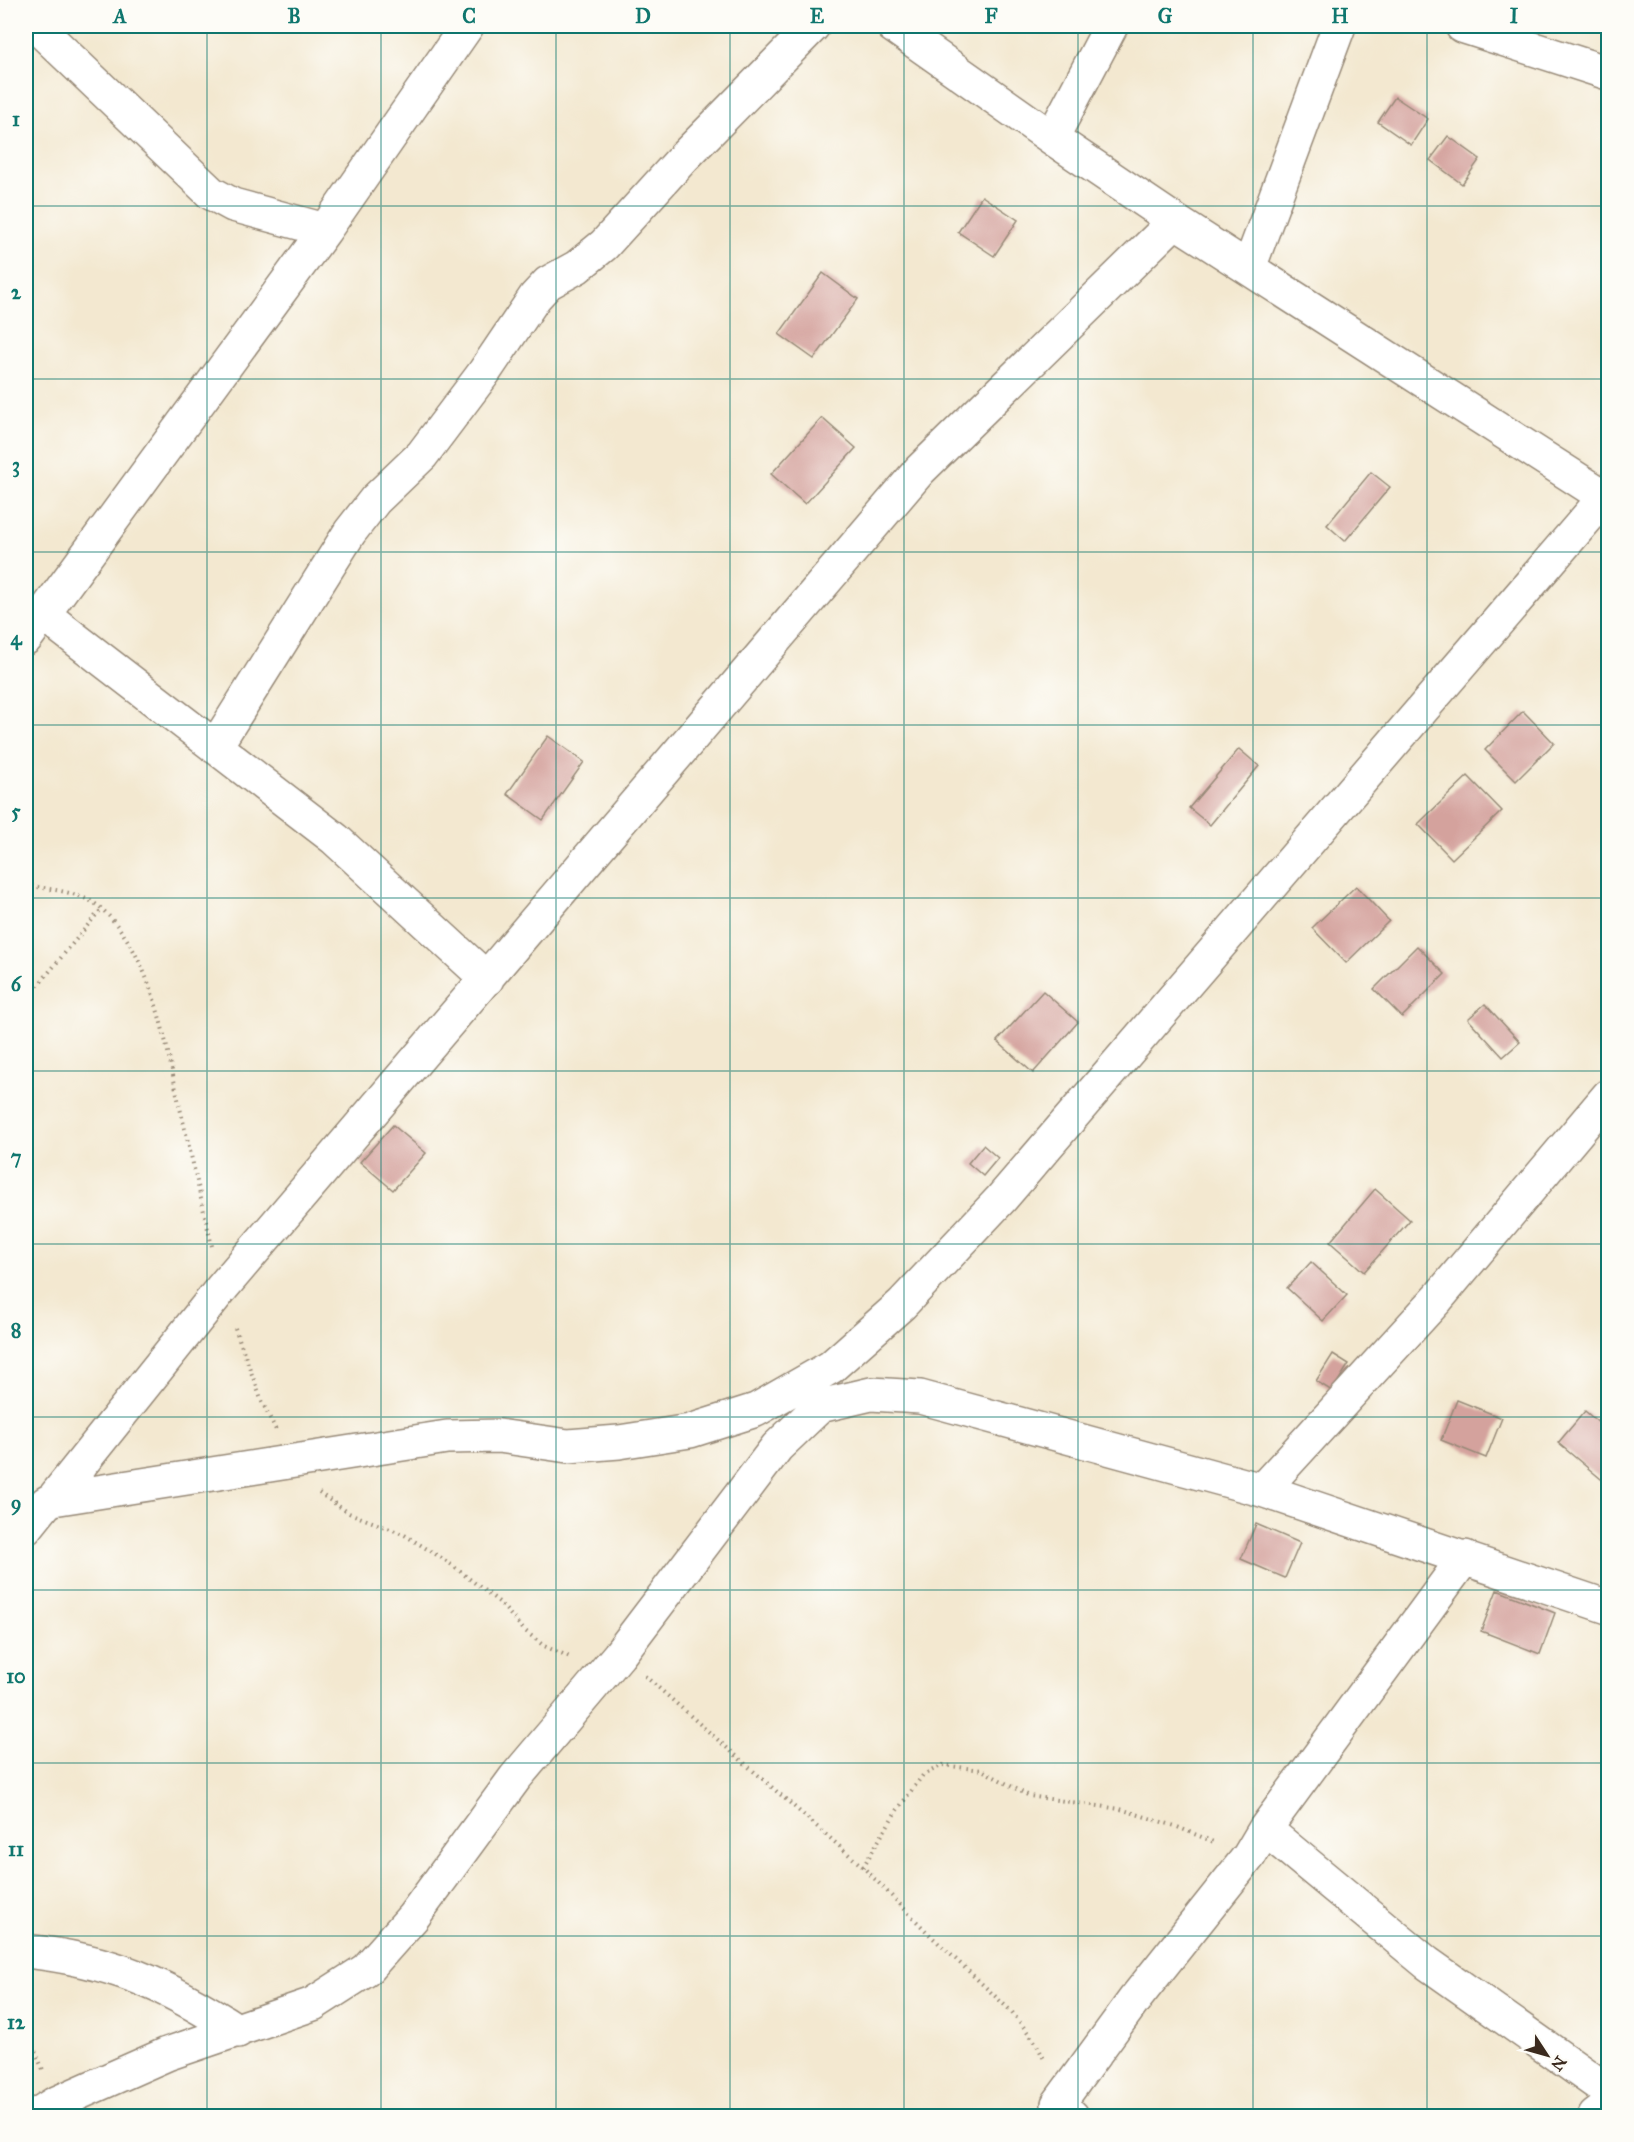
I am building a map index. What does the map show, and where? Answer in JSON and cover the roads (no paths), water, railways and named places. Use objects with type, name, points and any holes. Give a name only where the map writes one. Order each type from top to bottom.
[{"type":"street","points":[[36,26],[211,193],[233,205],[325,230]]},
{"type":"street","points":[[467,26],[325,230],[34,626],[215,747],[335,839],[487,979]]},
{"type":"street","points":[[215,747],[350,532],[375,500],[422,455],[483,374],[535,297],[548,283],[577,267],[604,245],[684,157],[813,26]]},
{"type":"street","points":[[26,1528],[46,1503],[53,1500],[447,1437],[499,1436],[568,1446],[690,1431],[756,1410],[831,1367],[902,1304],[1001,1199],[1607,498],[1175,221],[893,26]]},
{"type":"street","points":[[1052,138],[1111,26]]},
{"type":"street","points":[[1249,268],[1339,26]]},
{"type":"street","points":[[1462,26],[1608,73]]},
{"type":"street","points":[[53,1500],[221,1289],[920,470],[1175,221]]},
{"type":"street","points":[[1262,1490],[1438,1298],[1608,1096]]},
{"type":"street","points":[[49,2112],[167,2055],[313,2004],[366,1970],[413,1917],[515,1778],[619,1655],[777,1447],[820,1406],[871,1394],[920,1396],[1262,1490],[1608,1607]]},
{"type":"street","points":[[1059,2112],[1143,1989],[1257,1842],[1465,1557]]},
{"type":"street","points":[[1257,1842],[1608,2091]]},
{"type":"street","points":[[26,1951],[55,1954],[123,1969],[190,2000],[238,2031]]},
{"type":"street","points":[[1595,2116],[1608,2106]]}]
